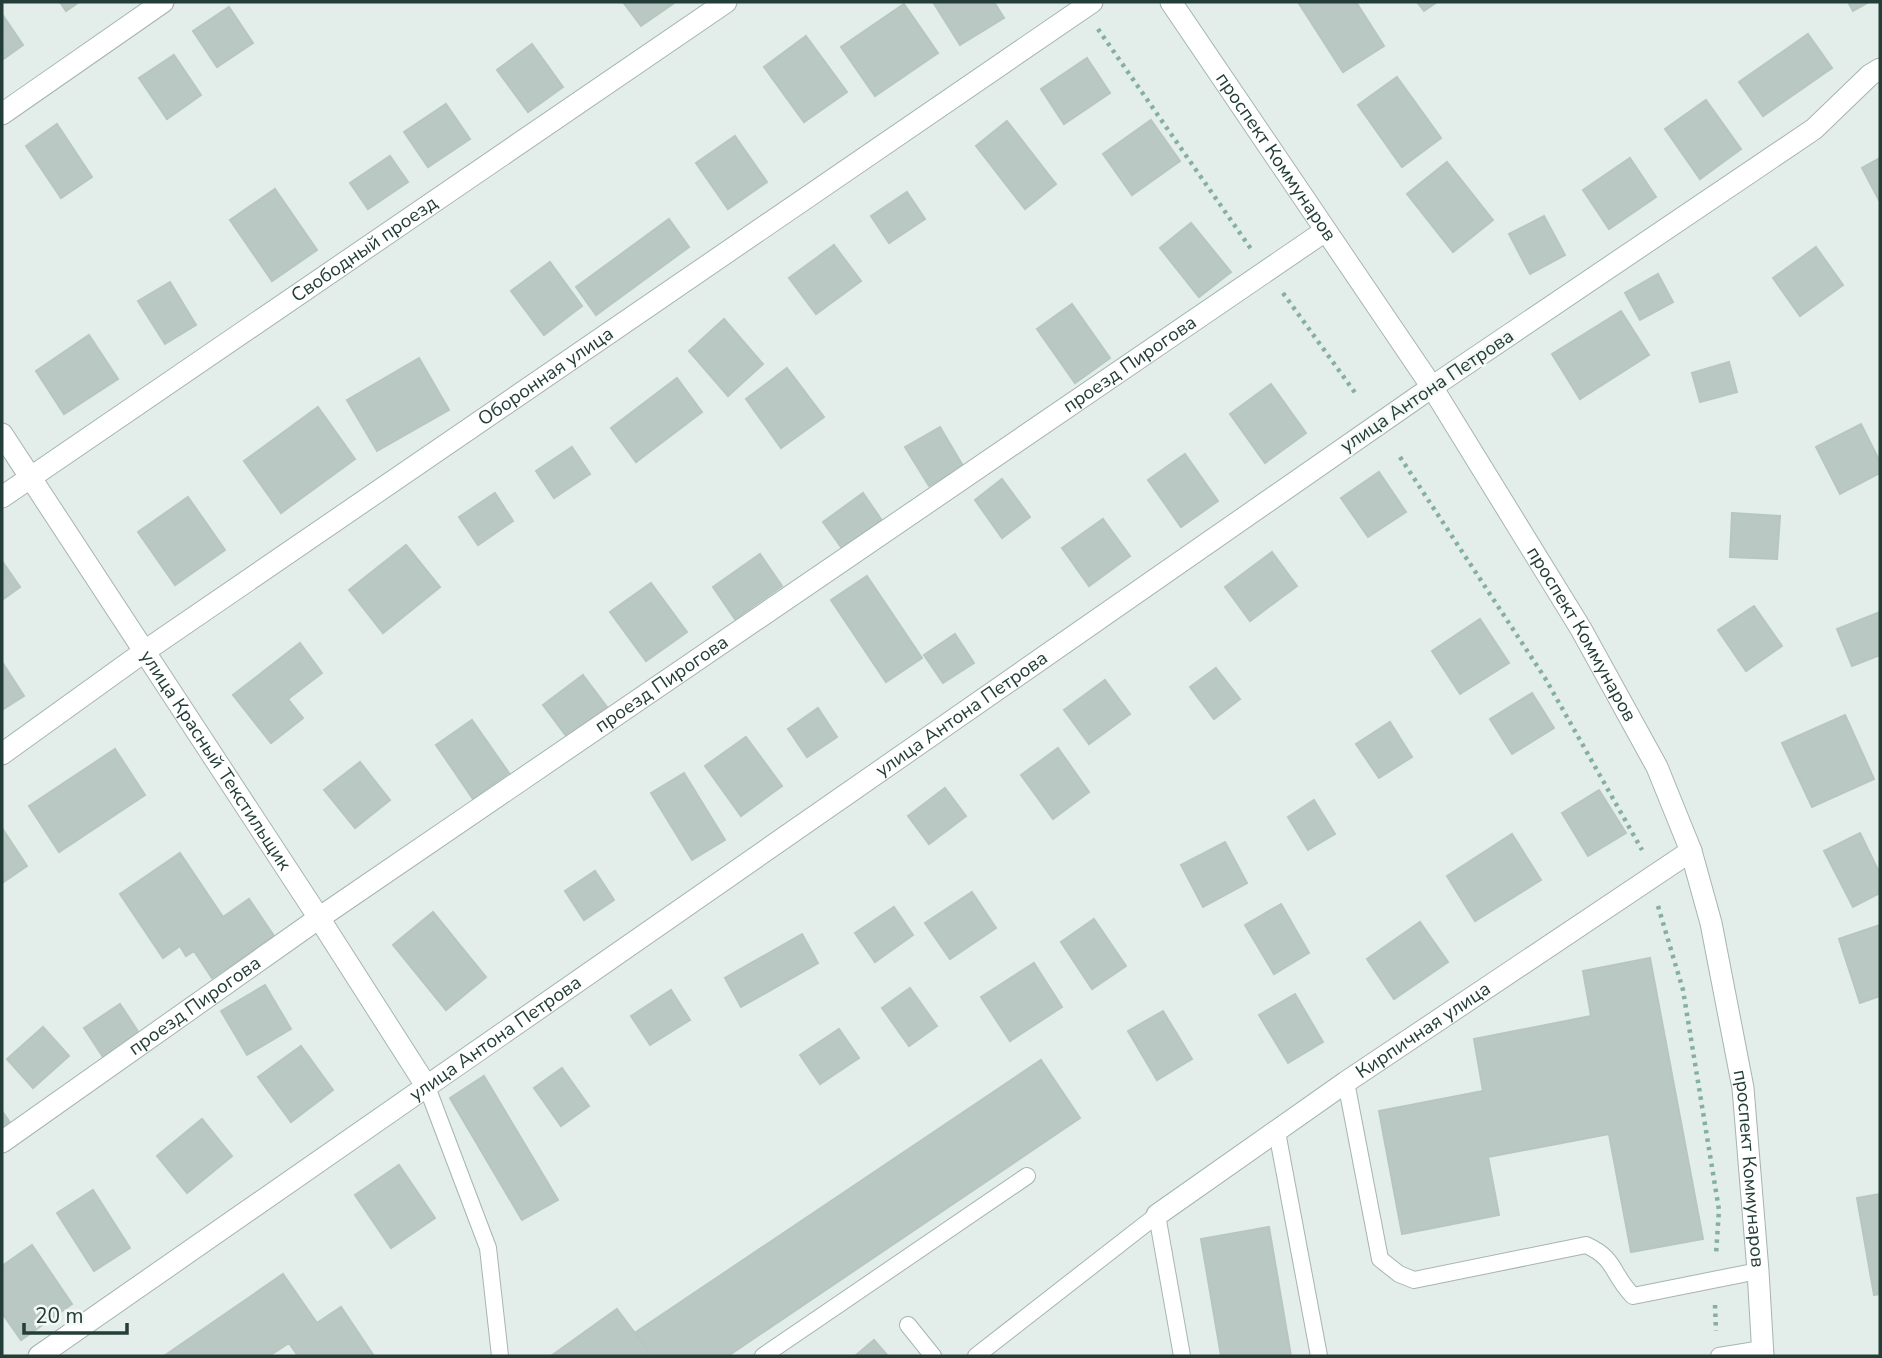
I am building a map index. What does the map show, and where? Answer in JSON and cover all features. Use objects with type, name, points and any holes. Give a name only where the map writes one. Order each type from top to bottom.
[{"type":"street","points":[[2,114],[163,2]]},
{"type":"street","name":"Свободный проезд","points":[[2,497],[726,2]]},
{"type":"street","name":"проспект Коммунаров","points":[[1171,2],[1432,387],[1581,628],[1657,767],[1691,851],[1711,923],[1743,1088],[1759,1270],[1762,1353]]},
{"type":"street","name":"Оборонная улица","points":[[2,754],[145,651],[1088,5]]},
{"type":"street","name":"улица Антона Петрова","points":[[39,1356],[1432,387],[1814,129],[1870,75],[1880,69]]},
{"type":"street","name":"проезд Пирогова","points":[[2,1142],[319,918],[1325,231]]},
{"type":"street","name":"улица Красный Текстильщик","points":[[2,434],[427,1087]]},
{"type":"street","name":"Кирпичная улица","points":[[1157,1214],[1346,1082],[1691,851]]},
{"type":"lane","points":[[1346,1082],[1380,1259],[1399,1274],[1415,1280],[1586,1245],[1609,1259],[1622,1285],[1633,1296],[1759,1270]]},
{"type":"lane","points":[[427,1087],[488,1248],[500,1356]]},
{"type":"lane","points":[[1277,1132],[1319,1356]]},
{"type":"lane","points":[[763,1356],[1027,1176]]},
{"type":"lane","points":[[976,1356],[1157,1214],[1182,1356]]},
{"type":"lane","points":[[908,1325],[933,1356]]},
{"type":"lane","points":[[1718,1356],[1762,1353]]},
{"type":"path","points":[[1088,5],[1266,271],[1356,394]]},
{"type":"building","points":[[60,2],[79,2],[66,11]]},
{"type":"building","points":[[623,2],[673,2],[674,3],[641,26]]},
{"type":"building","points":[[933,2],[994,2],[1004,18],[960,45]]},
{"type":"building","points":[[1298,2],[1356,2],[1384,46],[1343,72]]},
{"type":"building","points":[[1417,2],[1437,2],[1424,11]]},
{"type":"building","points":[[1848,2],[1869,2],[1853,11]]},
{"type":"building","points":[[904,4],[938,53],[875,96],[841,47]]},
{"type":"building","points":[[229,7],[253,43],[217,67],[193,31]]},
{"type":"building","points":[[2,14],[23,45],[2,60]]},
{"type":"building","points":[[1808,34],[1832,68],[1763,116],[1739,82]]},
{"type":"building","points":[[806,36],[847,92],[804,122],[764,67]]},
{"type":"building","points":[[532,44],[563,87],[528,112],[497,70]]},
{"type":"building","points":[[174,55],[201,95],[167,119],[139,78]]},
{"type":"building","points":[[1087,58],[1110,93],[1064,124],[1041,89]]},
{"type":"building","points":[[1397,77],[1441,138],[1402,167],[1358,105]]},
{"type":"building","points":[[1706,100],[1741,149],[1700,179],[1665,129]]},
{"type":"building","points":[[446,104],[470,139],[428,167],[404,132]]},
{"type":"building","points":[[1151,120],[1180,161],[1132,195],[1103,154]]},
{"type":"building","points":[[1007,121],[1056,184],[1025,209],[976,146]]},
{"type":"building","points":[[57,124],[92,177],[61,198],[26,146]]},
{"type":"building","points":[[735,136],[767,182],[728,209],[696,163]]},
{"type":"building","points":[[390,156],[408,182],[368,209],[350,183]]},
{"type":"building","points":[[1630,158],[1656,197],[1609,229],[1583,190]]},
{"type":"building","points":[[1880,158],[1880,202],[1862,168]]},
{"type":"building","points":[[1447,162],[1493,220],[1453,252],[1407,194]]},
{"type":"building","points":[[275,189],[317,250],[272,281],[230,220]]},
{"type":"building","points":[[907,192],[925,219],[889,243],[871,216]]},
{"type":"building","points":[[1544,216],[1565,255],[1530,274],[1509,234]]},
{"type":"building","points":[[669,219],[689,247],[596,315],[576,287]]},
{"type":"building","points":[[1191,223],[1231,272],[1199,297],[1160,248]]},
{"type":"building","points":[[834,245],[861,281],[816,314],[789,278]]},
{"type":"building","points":[[1816,247],[1843,285],[1800,316],[1773,278]]},
{"type":"building","points":[[550,262],[582,306],[544,335],[511,291]]},
{"type":"building","points":[[1658,274],[1673,302],[1640,320],[1625,293]]},
{"type":"building","points":[[170,282],[196,325],[165,344],[138,301]]},
{"type":"building","points":[[1072,304],[1110,358],[1075,383],[1037,329]]},
{"type":"building","points":[[1621,311],[1649,355],[1580,399],[1552,354]]},
{"type":"building","points":[[724,319],[763,364],[728,396],[689,351]]},
{"type":"building","points":[[89,335],[118,379],[64,414],[36,371]]},
{"type":"building","points":[[419,358],[449,410],[377,451],[347,400]]},
{"type":"building","points":[[1729,362],[1737,392],[1700,402],[1692,373]]},
{"type":"building","points":[[787,368],[824,417],[781,448],[746,399]]},
{"type":"building","points":[[677,378],[702,412],[636,462],[611,428]]},
{"type":"building","points":[[1271,384],[1306,433],[1265,463],[1230,414]]},
{"type":"building","points":[[318,407],[355,459],[281,513],[244,461]]},
{"type":"building","points":[[1861,424],[1880,462],[1880,473],[1840,494],[1816,447]]},
{"type":"building","points":[[940,427],[963,466],[929,486],[905,447]]},
{"type":"building","points":[[572,447],[590,474],[554,498],[536,471]]},
{"type":"building","points":[[1185,454],[1218,501],[1181,527],[1148,480]]},
{"type":"building","points":[[1379,472],[1406,512],[1368,537],[1341,498]]},
{"type":"building","points":[[1002,479],[1030,517],[1002,538],[975,500]]},
{"type":"building","points":[[495,493],[513,521],[478,545],[459,517]]},
{"type":"building","points":[[863,493],[883,522],[844,551],[823,522]]},
{"type":"building","points":[[188,497],[225,550],[175,585],[138,532]]},
{"type":"building","points":[[1732,513],[1780,516],[1777,559],[1730,557]]},
{"type":"building","points":[[1103,519],[1130,556],[1089,586],[1062,548]]},
{"type":"building","points":[[406,545],[440,587],[383,633],[349,590]]},
{"type":"building","points":[[1272,552],[1297,586],[1250,621],[1225,587]]},
{"type":"building","points":[[760,554],[782,586],[735,619],[713,587]]},
{"type":"building","points":[[2,561],[20,587],[2,600]]},
{"type":"building","points":[[867,576],[922,658],[886,682],[831,600]]},
{"type":"building","points":[[651,583],[687,632],[646,661],[610,612]]},
{"type":"building","points":[[1754,606],[1782,646],[1746,671],[1718,630]]},
{"type":"building","points":[[1880,612],[1880,655],[1852,666],[1837,629]]},
{"type":"building","points":[[1480,619],[1509,663],[1460,694],[1432,651]]},
{"type":"building","points":[[955,634],[974,663],[943,683],[924,655]]},
{"type":"building","points":[[300,643],[322,673],[288,699],[303,718],[271,743],[233,695]]},
{"type":"building","points":[[2,662],[24,696],[2,710]]},
{"type":"building","points":[[1216,668],[1240,699],[1214,719],[1190,687]]},
{"type":"building","points":[[583,675],[607,707],[567,737],[543,705]]},
{"type":"building","points":[[1105,680],[1130,714],[1089,744],[1064,710]]},
{"type":"building","points":[[1532,693],[1554,728],[1512,754],[1490,719]]},
{"type":"building","points":[[818,708],[837,737],[807,757],[788,729]]},
{"type":"building","points":[[1845,715],[1874,779],[1812,807],[1782,743]]},
{"type":"building","points":[[472,720],[509,773],[473,799],[436,745]]},
{"type":"building","points":[[1390,722],[1412,757],[1379,778],[1356,744]]},
{"type":"building","points":[[746,737],[782,786],[741,816],[705,766]]},
{"type":"building","points":[[1058,748],[1089,792],[1053,819],[1021,775]]},
{"type":"building","points":[[115,749],[145,795],[59,852],[29,806]]},
{"type":"building","points":[[360,762],[390,800],[355,828],[324,790]]},
{"type":"building","points":[[684,773],[725,840],[692,860],[651,793]]},
{"type":"building","points":[[945,788],[966,816],[929,844],[908,816]]},
{"type":"building","points":[[1599,790],[1626,833],[1588,856],[1562,813]]},
{"type":"building","points":[[1314,800],[1335,834],[1308,850],[1288,817]]},
{"type":"building","points":[[2,828],[27,866],[2,883]]},
{"type":"building","points":[[1860,833],[1880,874],[1880,893],[1853,907],[1824,851]]},
{"type":"building","points":[[1512,834],[1541,880],[1475,921],[1447,876]]},
{"type":"building","points":[[1225,842],[1247,883],[1203,907],[1181,865]]},
{"type":"building","points":[[180,853],[223,917],[249,899],[274,936],[212,978],[194,951],[186,956],[180,946],[163,958],[120,894]]},
{"type":"building","points":[[595,871],[614,900],[584,920],[565,891]]},
{"type":"building","points":[[972,892],[996,928],[950,959],[925,923]]},
{"type":"building","points":[[1281,904],[1309,953],[1274,974],[1245,925]]},
{"type":"building","points":[[894,907],[913,935],[875,962],[855,933]]},
{"type":"building","points":[[433,912],[486,977],[446,1010],[393,945]]},
{"type":"building","points":[[1094,919],[1126,966],[1092,989],[1061,942]]},
{"type":"building","points":[[1420,922],[1448,962],[1394,999],[1367,959]]},
{"type":"building","points":[[1880,925],[1880,996],[1860,1003],[1839,939]]},
{"type":"building","points":[[802,934],[818,963],[741,1007],[725,978]]},
{"type":"building","points":[[1650,958],[1703,1239],[1631,1252],[1609,1134],[1488,1157],[1499,1215],[1402,1234],[1379,1111],[1483,1091],[1474,1039],[1591,1016],[1583,971]]},
{"type":"building","points":[[1034,963],[1062,1007],[1010,1041],[981,997]]},
{"type":"building","points":[[265,985],[291,1029],[247,1055],[221,1011]]},
{"type":"building","points":[[910,988],[937,1026],[909,1046],[882,1008]]},
{"type":"building","points":[[671,990],[690,1020],[650,1045],[631,1016]]},
{"type":"building","points":[[1295,994],[1323,1042],[1288,1063],[1259,1015]]},
{"type":"building","points":[[120,1004],[141,1036],[105,1060],[84,1028]]},
{"type":"building","points":[[1163,1011],[1192,1059],[1157,1080],[1128,1031]]},
{"type":"building","points":[[43,1027],[69,1056],[33,1088],[7,1059]]},
{"type":"building","points":[[839,1029],[859,1058],[820,1084],[800,1055]]},
{"type":"building","points":[[301,1046],[333,1090],[291,1122],[258,1077]]},
{"type":"building","points":[[1041,1060],[1080,1118],[728,1356],[652,1356],[636,1332]]},
{"type":"building","points":[[562,1068],[589,1106],[561,1126],[534,1088]]},
{"type":"building","points":[[484,1076],[558,1200],[522,1220],[450,1098]]},
{"type":"building","points":[[2,1111],[11,1124],[2,1130]]},
{"type":"building","points":[[202,1119],[232,1156],[187,1193],[157,1156]]},
{"type":"building","points":[[399,1165],[435,1218],[391,1248],[355,1195]]},
{"type":"building","points":[[93,1190],[130,1248],[94,1271],[57,1213]]},
{"type":"building","points":[[1880,1194],[1880,1294],[1874,1295],[1857,1198]]},
{"type":"building","points":[[1269,1227],[1291,1356],[1221,1356],[1201,1239]]},
{"type":"building","points":[[32,1245],[72,1304],[21,1340],[2,1313],[2,1266]]},
{"type":"building","points":[[283,1274],[317,1323],[341,1307],[374,1356],[298,1356],[289,1343],[269,1356],[164,1356]]},
{"type":"building","points":[[617,1309],[652,1356],[551,1356]]},
{"type":"building","points":[[874,1340],[888,1356],[855,1356]]}]
